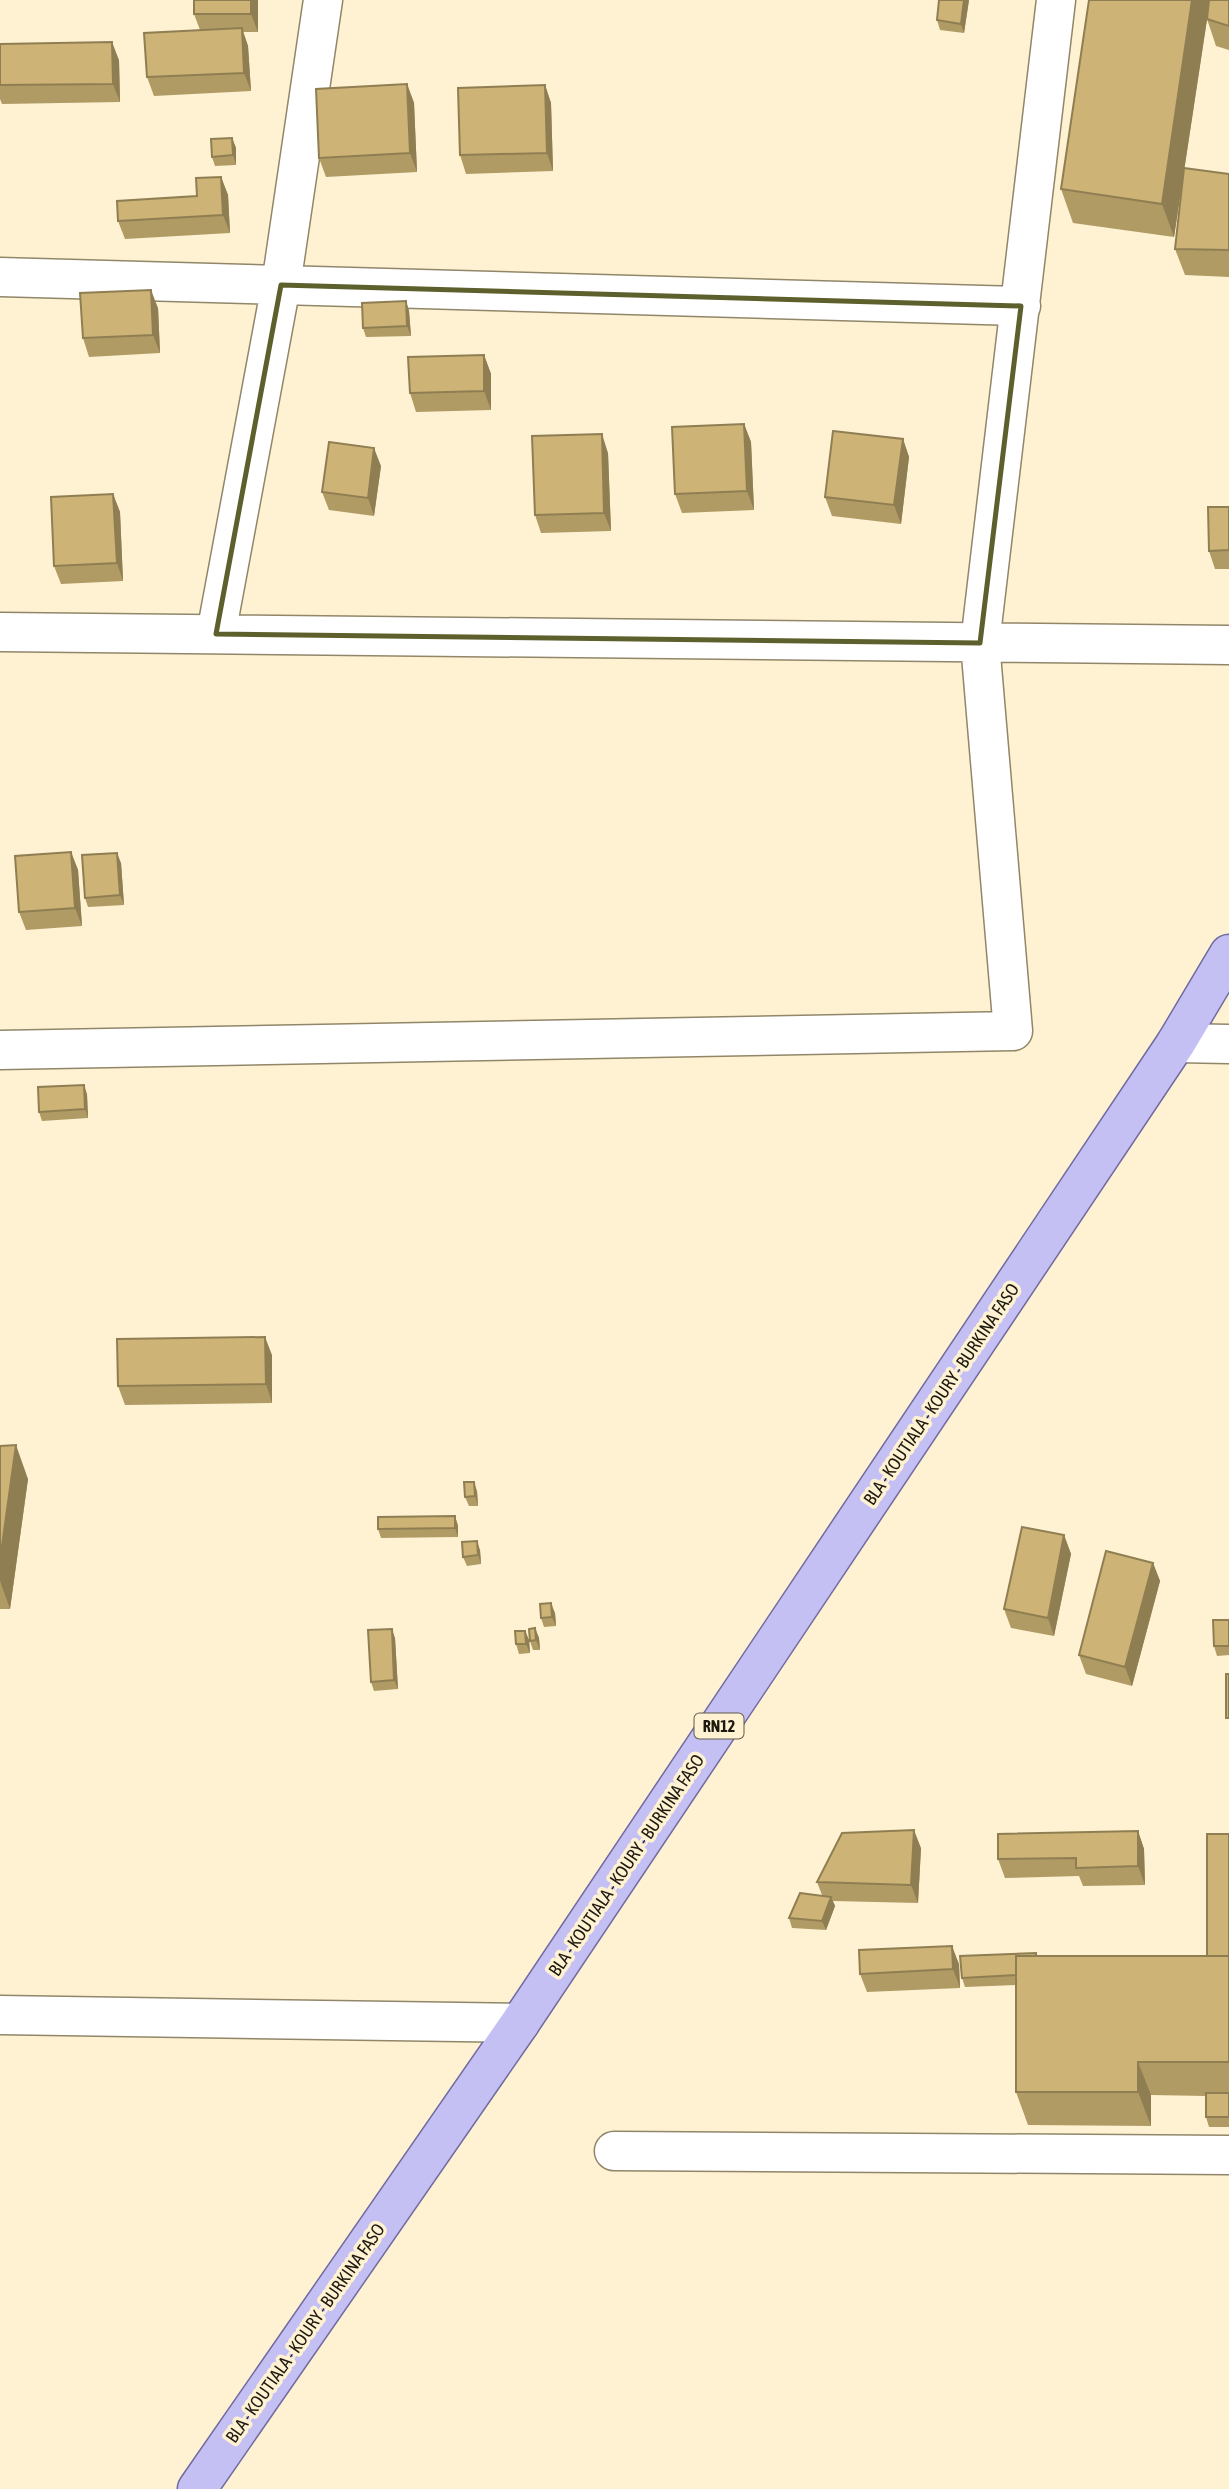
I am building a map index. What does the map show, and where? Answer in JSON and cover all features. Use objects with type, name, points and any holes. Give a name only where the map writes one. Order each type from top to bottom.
[{"type":"main road","name":"BLA - KOUTIALA - KOURY - BURKINA FASO","points":[[197,2489],[520,2023],[1176,1043],[1229,954]]},
{"type":"street","points":[[216,634],[281,285],[323,0]]},
{"type":"street","points":[[0,1050],[1013,1031],[980,643],[1056,0]]},
{"type":"street","points":[[0,277],[1021,306]]},
{"type":"street","points":[[0,632],[1229,645]]},
{"type":"street","points":[[1176,1043],[1229,1044]]},
{"type":"street","points":[[0,2015],[520,2023]]},
{"type":"street","points":[[614,2151],[1229,2155]]},
{"type":"highlighted area","points":[[281,285],[1021,306],[980,643],[216,634]]},
{"type":"building","points":[[194,0],[251,0],[251,14],[194,14]]},
{"type":"building","points":[[939,0],[964,0],[961,24],[937,20]]},
{"type":"building","points":[[1089,0],[1192,0],[1162,204],[1061,189]]},
{"type":"building","points":[[1209,0],[1229,0],[1229,26],[1207,19]]},
{"type":"building","points":[[242,28],[244,73],[147,77],[144,33]]},
{"type":"building","points":[[112,42],[113,84],[0,85],[0,44]]},
{"type":"building","points":[[407,84],[410,153],[319,158],[316,89]]},
{"type":"building","points":[[545,85],[547,153],[460,155],[458,88]]},
{"type":"building","points":[[232,138],[233,155],[212,157],[211,139]]},
{"type":"building","points":[[1184,168],[1229,174],[1229,250],[1175,249]]},
{"type":"building","points":[[221,177],[223,215],[118,221],[117,201],[197,196],[196,178]]},
{"type":"building","points":[[151,290],[153,335],[83,338],[80,293]]},
{"type":"building","points":[[406,301],[407,326],[363,328],[362,303]]},
{"type":"building","points":[[484,355],[484,391],[410,393],[408,357]]},
{"type":"building","points":[[744,424],[747,491],[675,494],[672,427]]},
{"type":"building","points":[[833,431],[903,439],[894,505],[825,497]]},
{"type":"building","points":[[602,434],[604,513],[535,515],[532,436]]},
{"type":"building","points":[[329,442],[374,448],[368,498],[322,492]]},
{"type":"building","points":[[113,494],[117,563],[54,566],[51,497]]},
{"type":"building","points":[[1208,507],[1229,507],[1229,550],[1209,551]]},
{"type":"building","points":[[71,852],[75,908],[19,912],[15,856]]},
{"type":"building","points":[[117,853],[120,895],[85,898],[82,855]]},
{"type":"building","points":[[84,1085],[85,1109],[39,1112],[38,1087]]},
{"type":"building","points":[[265,1337],[266,1384],[118,1386],[117,1339]]},
{"type":"building","points":[[16,1445],[0,1560],[0,1446]]},
{"type":"building","points":[[464,1482],[474,1482],[475,1496],[465,1497]]},
{"type":"building","points":[[455,1516],[455,1528],[378,1529],[378,1517]]},
{"type":"building","points":[[1022,1527],[1064,1535],[1048,1618],[1004,1609]]},
{"type":"building","points":[[477,1541],[478,1555],[463,1557],[462,1542]]},
{"type":"building","points":[[1106,1551],[1153,1563],[1125,1667],[1079,1655]]},
{"type":"building","points":[[551,1603],[552,1617],[541,1618],[540,1604]]},
{"type":"building","points":[[1213,1620],[1229,1620],[1229,1646],[1214,1646]]},
{"type":"building","points":[[535,1628],[536,1640],[530,1641],[529,1629]]},
{"type":"building","points":[[392,1629],[394,1680],[371,1682],[368,1630]]},
{"type":"building","points":[[515,1631],[525,1631],[526,1644],[516,1644]]},
{"type":"building","points":[[1226,1674],[1229,1674],[1229,1718],[1226,1718]]},
{"type":"building","points":[[914,1830],[911,1885],[817,1882],[842,1833]]},
{"type":"building","points":[[1138,1831],[1138,1866],[1076,1868],[1076,1858],[998,1859],[998,1834]]},
{"type":"building","points":[[1207,1834],[1229,1834],[1229,1956],[1207,1956]]},
{"type":"building","points":[[800,1893],[831,1897],[822,1921],[789,1918]]},
{"type":"building","points":[[952,1946],[953,1969],[860,1974],[859,1950]]},
{"type":"building","points":[[1036,1953],[1036,1956],[1016,1956],[1016,1975],[962,1978],[960,1956]]},
{"type":"building","points":[[1016,1956],[1229,1956],[1229,2062],[1138,2062],[1138,2092],[1016,2092]]},
{"type":"building","points":[[1206,2093],[1229,2093],[1229,2117],[1206,2117]]}]
